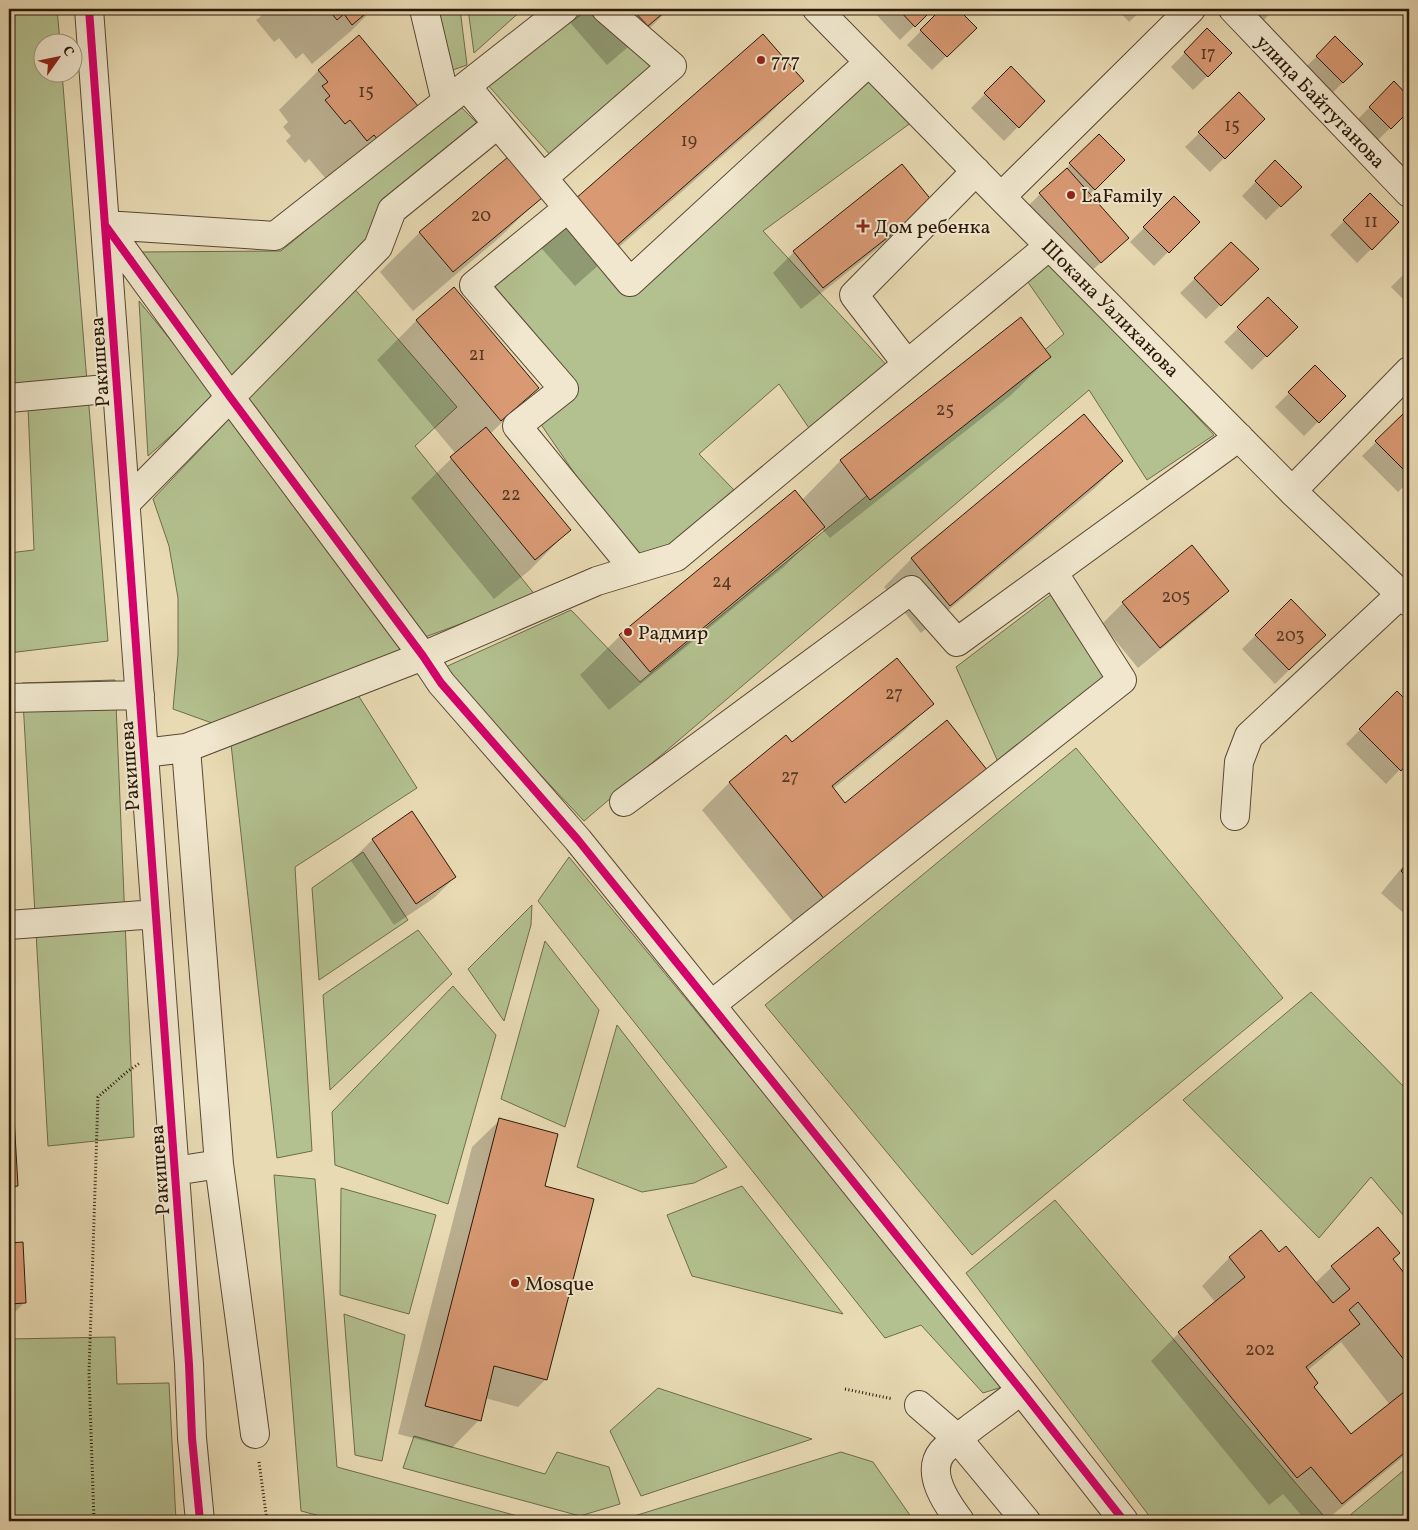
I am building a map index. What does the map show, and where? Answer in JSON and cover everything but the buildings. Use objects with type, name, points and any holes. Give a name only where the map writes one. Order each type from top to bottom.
[{"type":"street","name":"Ракишева","points":[[89,9],[189,1364],[192,1438],[200,1521]]},
{"type":"street","points":[[424,9],[456,94],[498,124],[630,282],[869,62]]},
{"type":"street","points":[[105,225],[275,236],[564,9]]},
{"type":"street","points":[[543,178],[672,66],[606,9]]},
{"type":"street","name":"Шокана Уалиханова","points":[[817,9],[1292,491],[1405,598]]},
{"type":"street","points":[[1001,197],[1191,9]]},
{"type":"street","name":"улица Байтуганова","points":[[1233,9],[1409,193]]},
{"type":"street","points":[[126,503],[378,247],[392,210],[498,124]]},
{"type":"street","points":[[907,364],[854,295],[976,171]]},
{"type":"street","points":[[568,208],[474,285],[564,389],[517,426],[634,570]]},
{"type":"street","points":[[105,225],[441,683],[578,840],[1021,1390],[1124,1521]]},
{"type":"street","points":[[144,753],[186,748],[423,656],[597,581],[676,557],[1049,246]]},
{"type":"street","points":[[1292,491],[1409,371]]},
{"type":"street","points":[[9,398],[117,388]]},
{"type":"street","points":[[624,802],[911,590],[956,642],[1239,437]]},
{"type":"street","points":[[711,1006],[1122,680],[1053,572]]},
{"type":"street","points":[[1235,816],[1239,762],[1249,736],[1405,598]]},
{"type":"street","points":[[9,698],[140,695]]},
{"type":"street","points":[[186,748],[219,1164],[255,1434]]},
{"type":"street","points":[[9,925],[156,914]]},
{"type":"street","points":[[175,1171],[219,1164]]},
{"type":"street","points":[[960,1521],[948,1506],[939,1486],[937,1477],[938,1459],[957,1438],[1021,1390]]},
{"type":"street","points":[[919,1404],[957,1438],[1026,1521]]},
{"type":"path","points":[[94,1521],[89,1373],[98,1097],[128,1071]]},
{"type":"path","points":[[845,1389],[919,1404]]},
{"type":"path","points":[[255,1434],[266,1521]]},
{"type":"green space","points":[[9,9],[57,9],[59,32],[32,32],[32,82],[63,82],[108,641],[9,653],[9,553],[34,550],[27,383],[9,386]]},
{"type":"green space","points":[[432,9],[460,9],[467,65],[447,72]]},
{"type":"green space","points":[[468,9],[523,9],[474,53]]},
{"type":"green space","points":[[589,9],[602,9],[653,70],[552,157],[486,83]]},
{"type":"green space","points":[[867,77],[912,122],[763,231],[891,370],[811,431],[779,384],[699,454],[735,491],[683,542],[632,557],[540,423],[579,389],[493,284],[569,221],[632,294]]},
{"type":"green space","points":[[458,104],[479,125],[370,246],[232,380],[140,252],[281,251]]},
{"type":"green space","points":[[1048,257],[1214,435],[1147,480],[1089,390],[584,821],[441,669],[571,610],[640,682],[1064,334],[1023,275]]},
{"type":"green space","points":[[352,286],[457,407],[415,446],[536,596],[425,637],[243,398]]},
{"type":"green space","points":[[139,301],[216,396],[148,456]]},
{"type":"green space","points":[[230,418],[408,650],[212,723],[173,709],[178,654],[178,598],[169,546],[153,499]]},
{"type":"green space","points":[[1057,590],[1110,678],[998,762],[956,667]]},
{"type":"green space","points":[[115,680],[134,1137],[48,1146],[22,683]]},
{"type":"green space","points":[[358,695],[417,788],[295,867],[312,1151],[277,1158],[231,744]]},
{"type":"green space","points":[[1076,748],[1283,998],[972,1255],[765,1005]]},
{"type":"green space","points":[[363,852],[408,920],[319,980],[312,888]]},
{"type":"green space","points":[[569,857],[1005,1386],[983,1393],[921,1325],[885,1338],[538,901]]},
{"type":"green space","points":[[532,905],[531,925],[504,1021],[468,969]]},
{"type":"green space","points":[[418,930],[452,974],[330,1090],[323,995]]},
{"type":"green space","points":[[545,941],[599,1010],[565,1127],[501,1099]]},
{"type":"green space","points":[[453,986],[496,1035],[448,1204],[335,1165],[332,1112]]},
{"type":"green space","points":[[1311,992],[1409,1092],[1409,1222],[1371,1177],[1319,1238],[1183,1100]]},
{"type":"green space","points":[[617,1025],[727,1167],[694,1183],[642,1192],[577,1167]]},
{"type":"green space","points":[[274,1175],[315,1179],[337,1467],[536,1521],[339,1521],[301,1511]]},
{"type":"green space","points":[[742,1186],[843,1314],[692,1276],[667,1215]]},
{"type":"green space","points":[[341,1188],[436,1215],[409,1314],[340,1295]]},
{"type":"green space","points":[[1055,1200],[1328,1521],[1153,1521],[966,1273]]},
{"type":"green space","points":[[344,1314],[405,1335],[382,1461],[355,1455]]},
{"type":"green space","points":[[115,1337],[117,1384],[169,1383],[176,1521],[9,1521],[9,1339]]},
{"type":"green space","points":[[658,1388],[812,1439],[641,1496],[610,1431]]},
{"type":"green space","points":[[414,1436],[545,1474],[557,1452],[609,1467],[620,1504],[580,1516],[403,1468]]},
{"type":"green space","points":[[841,1452],[873,1462],[914,1521],[618,1521]]},
{"type":"green space","points":[[1409,1466],[1409,1521],[1343,1521]]},
{"type":"cycle path","points":[[89,9],[189,1364],[192,1438],[200,1521]]},
{"type":"cycle path","points":[[105,225],[441,683],[578,840],[1021,1390],[1124,1521]]},
{"type":"place","name":"777","points":[[761,60]]},
{"type":"place","name":"LaFamily","points":[[1071,195]]},
{"type":"place","name":"Дом ребенка","points":[[863,226]]},
{"type":"place","name":"Радмир","points":[[628,632]]},
{"type":"place","name":"Mosque","points":[[515,1283]]}]
